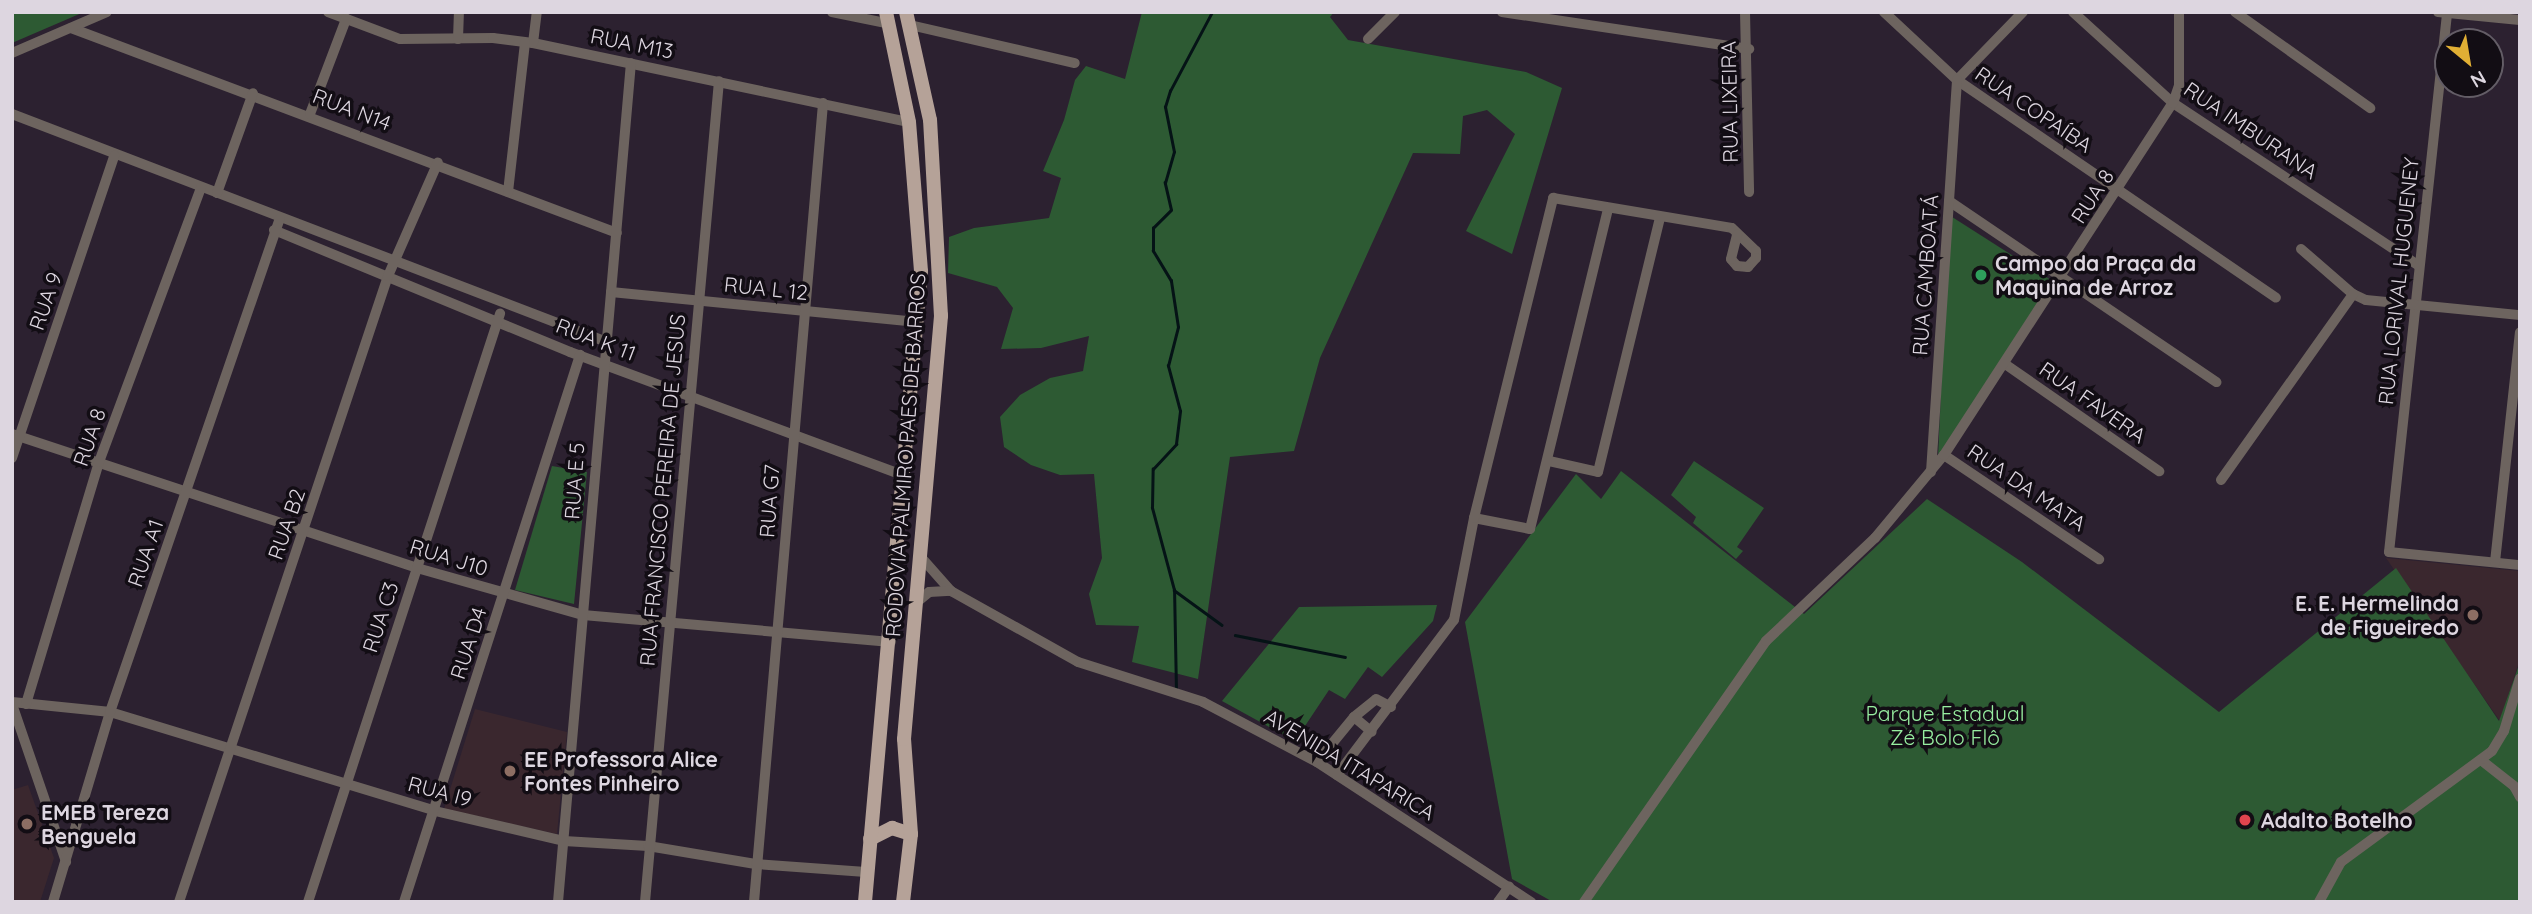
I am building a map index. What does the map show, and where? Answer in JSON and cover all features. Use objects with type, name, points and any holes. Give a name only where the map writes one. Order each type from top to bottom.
[{"type":"main road","name":"RODOVIA PALMIRO PAES DE BARROS","points":[[865,896],[891,642],[918,322],[919,200],[909,122],[888,18]]},
{"type":"main road","name":"RODOVIA PALMIRO PAES DE BARROS","points":[[903,902],[911,834],[904,739],[941,316],[941,269],[930,120],[908,19]]},
{"type":"main road","points":[[870,839],[892,828],[911,834]]},
{"type":"main road","points":[[865,896],[877,902]]},
{"type":"street","points":[[12,53],[107,12]]},
{"type":"street","name":"RUA M13","points":[[328,12],[400,39],[529,43],[909,122]]},
{"type":"street","points":[[458,12],[458,39]]},
{"type":"street","points":[[508,192],[529,43],[537,12]]},
{"type":"street","points":[[832,12],[888,18]]},
{"type":"street","points":[[1368,39],[1395,12]]},
{"type":"street","points":[[1502,12],[1749,49]]},
{"type":"street","name":"RUA LIXEIRA","points":[[1745,12],[1749,49],[1749,192]]},
{"type":"street","points":[[1957,80],[2023,12]]},
{"type":"street","name":"RUA IMBURANA","points":[[2073,12],[2173,103],[2419,266]]},
{"type":"street","name":"RUA 8","points":[[1944,456],[2062,278],[2173,103],[2179,86],[2179,12]]},
{"type":"street","points":[[2235,12],[2370,107]]},
{"type":"street","points":[[2442,13],[2514,17]]},
{"type":"street","name":"RUA LORIVAL HUGUENEY","points":[[2442,13],[2417,303],[2389,552],[2495,562]]},
{"type":"street","name":"RUA COPAÍBA","points":[[1891,15],[1957,80],[2276,298]]},
{"type":"street","points":[[310,114],[346,19]]},
{"type":"street","points":[[908,19],[1075,63]]},
{"type":"street","name":"RUA N14","points":[[71,28],[438,162],[617,233]]},
{"type":"street","name":"RUA E 5","points":[[558,902],[631,63]]},
{"type":"street","name":"RUA CAMBOATÁ","points":[[1931,474],[1957,80]]},
{"type":"street","name":"RUA FRANCISCO PEREIRA DE JESUS","points":[[645,902],[719,81]]},
{"type":"street","points":[[217,193],[253,93]]},
{"type":"street","name":"RUA G7","points":[[754,902],[780,632],[793,433],[823,103]]},
{"type":"street","name":"RUA K 11","points":[[12,114],[114,156],[607,342]]},
{"type":"street","name":"RUA 9","points":[[12,458],[16,435],[114,156]]},
{"type":"street","name":"RUA B2","points":[[179,902],[388,276],[438,162]]},
{"type":"street","name":"RUA 8","points":[[26,704],[99,462],[201,187]]},
{"type":"street","points":[[1337,775],[1391,707],[1454,620],[1474,519],[1553,198],[1729,228],[1737,235]]},
{"type":"street","points":[[1949,201],[2217,382]]},
{"type":"street","points":[[1474,519],[1530,529],[1549,461],[1608,209]]},
{"type":"street","points":[[1549,461],[1598,472],[1660,217]]},
{"type":"street","name":"RUA A1","points":[[53,902],[110,712],[279,218]]},
{"type":"street","name":"RUA K 11","points":[[274,230],[580,355],[906,476]]},
{"type":"street","points":[[2301,249],[2353,294],[2366,300],[2520,315]]},
{"type":"street","name":"RUA L 12","points":[[611,292],[918,322]]},
{"type":"street","points":[[2221,480],[2353,294]]},
{"type":"street","name":"RUA C3","points":[[308,902],[503,305]]},
{"type":"street","points":[[2520,331],[2495,562],[2520,565]]},
{"type":"street","name":"RUA D4","points":[[404,902],[580,355]]},
{"type":"street","name":"RUA FAVERA","points":[[2005,364],[2159,471]]},
{"type":"street","name":"RUA J10","points":[[16,435],[417,568],[504,595],[583,615],[891,642]]},
{"type":"street","name":"RUA DA MATA","points":[[1584,902],[1766,641],[1852,561],[1944,456],[2099,559]]},
{"type":"street","name":"AVENIDA ITAPARICA","points":[[920,556],[951,591],[1078,662],[1203,702],[1317,761],[1531,902]]},
{"type":"street","points":[[916,603],[929,593],[951,591]]},
{"type":"street","points":[[2319,902],[2341,862],[2481,760],[2504,731],[2519,684]]},
{"type":"street","points":[[1317,761],[1354,717],[1376,699],[1391,707]]},
{"type":"street","points":[[12,703],[66,862]]},
{"type":"street","name":"RUA I9","points":[[12,703],[110,712],[230,746],[435,811],[564,841],[648,846],[757,864],[866,872]]},
{"type":"street","points":[[1354,717],[1372,732]]},
{"type":"street","points":[[2481,760],[2514,786],[2520,797]]},
{"type":"street","points":[[1498,902],[1508,887]]},
{"type":"shaded area","name":"E. E. Hermelinda de Figueiredo","points":[[2386,558],[2520,571],[2520,659],[2500,721]]},
{"type":"shaded area","name":"EE Professora Alice Fontes Pinheiro","points":[[475,709],[567,732],[557,834],[444,809]]},
{"type":"shaded area","name":"EMEB Tereza Benguela","points":[[28,785],[54,858],[40,902],[12,902],[12,790]]},
{"type":"green space","points":[[12,12],[84,12],[12,43]]},
{"type":"green space","points":[[1142,12],[1334,12],[1330,17],[1348,40],[1526,72],[1562,88],[1512,254],[1466,231],[1515,134],[1487,110],[1463,116],[1460,154],[1413,153],[1320,358],[1294,451],[1230,457],[1198,679],[1132,662],[1139,626],[1096,625],[1089,594],[1102,558],[1094,474],[1060,475],[1031,465],[1004,447],[1000,417],[1020,395],[1050,378],[1083,371],[1089,336],[1041,348],[1001,349],[1013,308],[997,287],[948,273],[949,237],[974,228],[1049,218],[1061,178],[1043,171],[1064,120],[1075,80],[1086,66],[1125,79]]},
{"type":"green space","points":[[1949,215],[2054,282],[1938,458]]},
{"type":"green space","points":[[1694,461],[1764,508],[1737,547],[1743,551],[1736,559],[1693,523],[1696,517],[1671,495]]},
{"type":"green space","points":[[552,466],[587,472],[574,604],[515,590]]},
{"type":"green space","name":"Parque Estadual Zé Bolo Flô","points":[[1621,471],[1804,614],[1927,499],[2022,562],[2219,712],[2396,568],[2499,721],[2520,662],[2520,902],[1553,902],[1512,879],[1465,622],[1576,474],[1601,499]]},
{"type":"green space","points":[[1437,605],[1433,621],[1382,677],[1368,667],[1345,699],[1329,690],[1295,741],[1222,701],[1299,607]]},
{"type":"waterway","points":[[1176,691],[1174,590],[1152,508],[1153,469],[1176,444],[1180,411],[1168,366],[1178,327],[1171,281],[1153,251],[1153,228],[1171,210],[1165,183],[1174,152],[1165,107],[1170,91],[1212,12]]},
{"type":"waterway","points":[[1174,590],[1222,625]]},
{"type":"waterway","points":[[1235,635],[1345,657]]},
{"type":"place","name":"Campo da Praça da Maquina de Arroz","points":[[1981,275]]},
{"type":"place","name":"E. E. Hermelinda de Figueiredo","points":[[2473,615]]},
{"type":"place","name":"EE Professora Alice Fontes Pinheiro","points":[[510,771]]},
{"type":"place","name":"Adalto Botelho","points":[[2245,820]]},
{"type":"place","name":"EMEB Tereza Benguela","points":[[27,824]]}]
